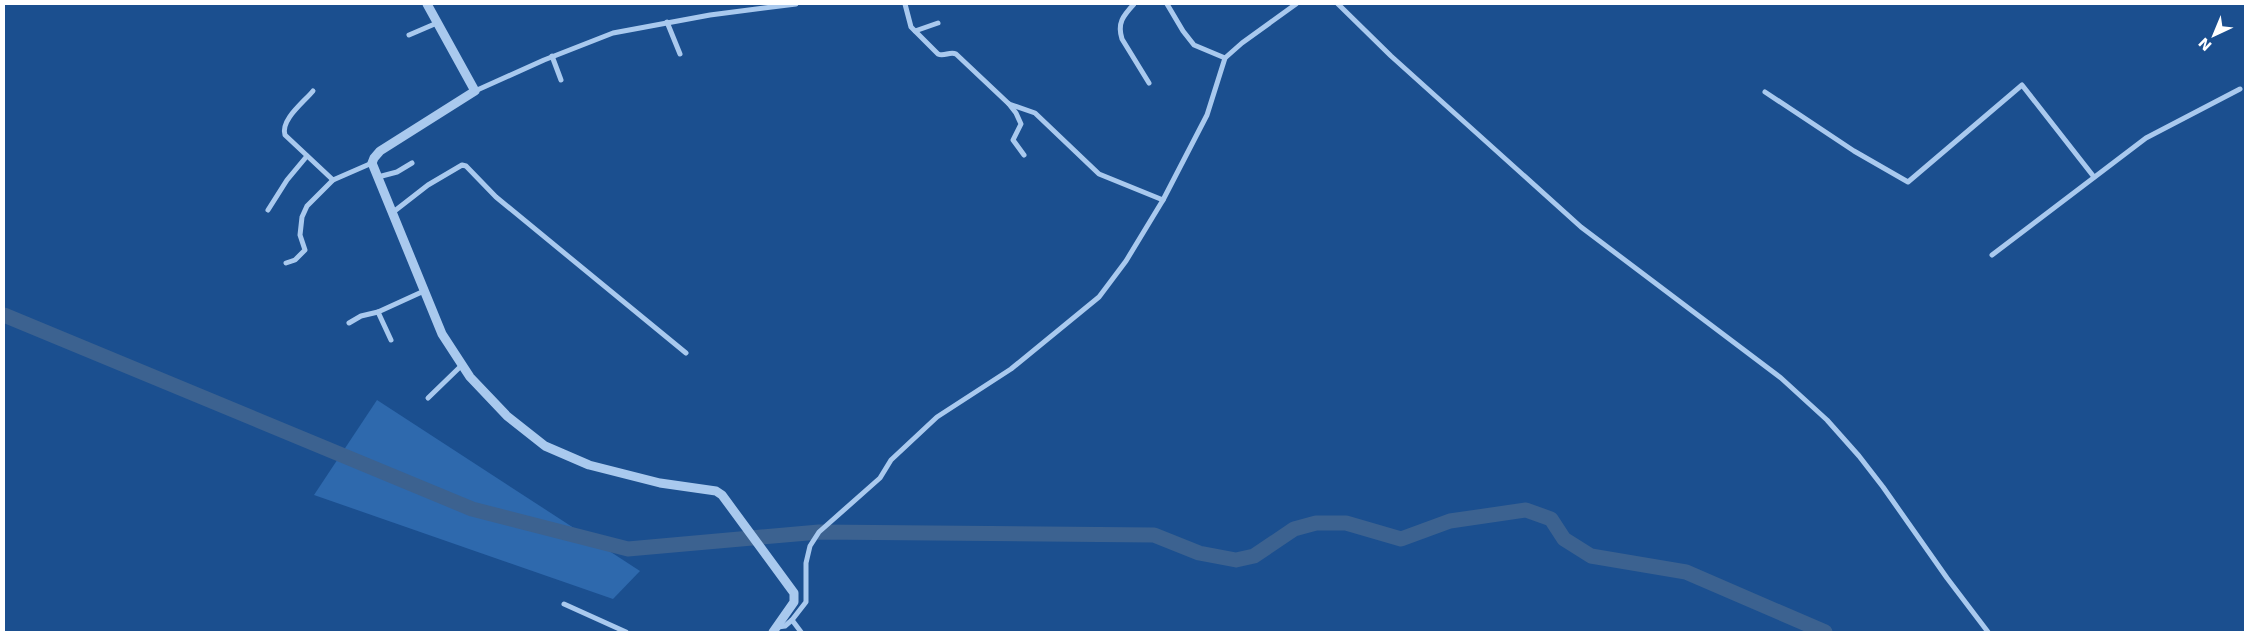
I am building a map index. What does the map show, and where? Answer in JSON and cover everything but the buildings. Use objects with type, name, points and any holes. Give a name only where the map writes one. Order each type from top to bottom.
[{"type":"street","points":[[427,4],[475,91]]},
{"type":"street","points":[[746,4],[746,10]]},
{"type":"street","points":[[286,263],[295,260],[304,250],[300,226],[307,206],[333,180],[372,163],[380,151],[475,91],[552,56],[612,33],[667,22],[796,4]]},
{"type":"street","points":[[905,4],[910,25],[939,55],[952,52],[956,54],[1016,113],[1021,124],[1013,140],[1024,155]]},
{"type":"street","points":[[1134,4],[1122,18],[1119,32],[1148,83]]},
{"type":"street","points":[[1167,4],[1186,36],[1194,45],[1225,58]]},
{"type":"street","points":[[774,630],[785,626],[792,620],[806,602],[806,562],[810,546],[819,532],[880,478],[890,460],[937,417],[1009,371],[1096,301],[1126,261],[1163,200],[1207,115],[1225,58],[1242,43],[1296,4]]},
{"type":"street","points":[[1338,4],[1391,56],[1589,233],[1781,378],[1809,402],[1846,440],[1879,481],[1937,565],[1988,632]]},
{"type":"street","points":[[667,22],[680,54]]},
{"type":"street","points":[[408,35],[437,23]]},
{"type":"street","points":[[915,31],[938,23]]},
{"type":"street","points":[[552,56],[561,80]]},
{"type":"street","points":[[1765,92],[1854,150],[1908,182],[2022,85],[2094,177]]},
{"type":"street","points":[[1992,255],[2146,138],[2240,89]]},
{"type":"street","points":[[313,92],[287,121],[284,131],[289,140],[333,180]]},
{"type":"street","points":[[1008,104],[1035,113],[1099,174],[1163,200]]},
{"type":"street","points":[[268,210],[287,180],[307,156]]},
{"type":"street","points":[[372,163],[442,334],[461,366],[482,392],[516,425],[551,450],[589,465],[627,476],[716,491],[722,495],[794,593],[794,602],[774,630]]},
{"type":"street","points":[[378,177],[397,172],[412,163]]},
{"type":"street","points":[[392,213],[449,171],[464,165],[496,197],[686,353]]},
{"type":"street","points":[[349,323],[361,316],[378,312],[424,291]]},
{"type":"street","points":[[378,312],[391,340]]},
{"type":"street","points":[[428,398],[461,366]]},
{"type":"street","points":[[564,604],[626,632]]},
{"type":"street","points":[[792,620],[801,632]]},
{"type":"shaded area","points":[[377,400],[640,571],[613,599],[314,495]]},
{"type":"waterway","points":[[4,315],[472,509],[628,549],[819,532],[1154,535],[1199,553],[1236,560],[1254,556],[1294,529],[1316,523],[1346,523],[1401,539],[1450,521],[1526,510],[1551,519],[1564,539],[1591,556],[1686,572],[1825,632]]}]
